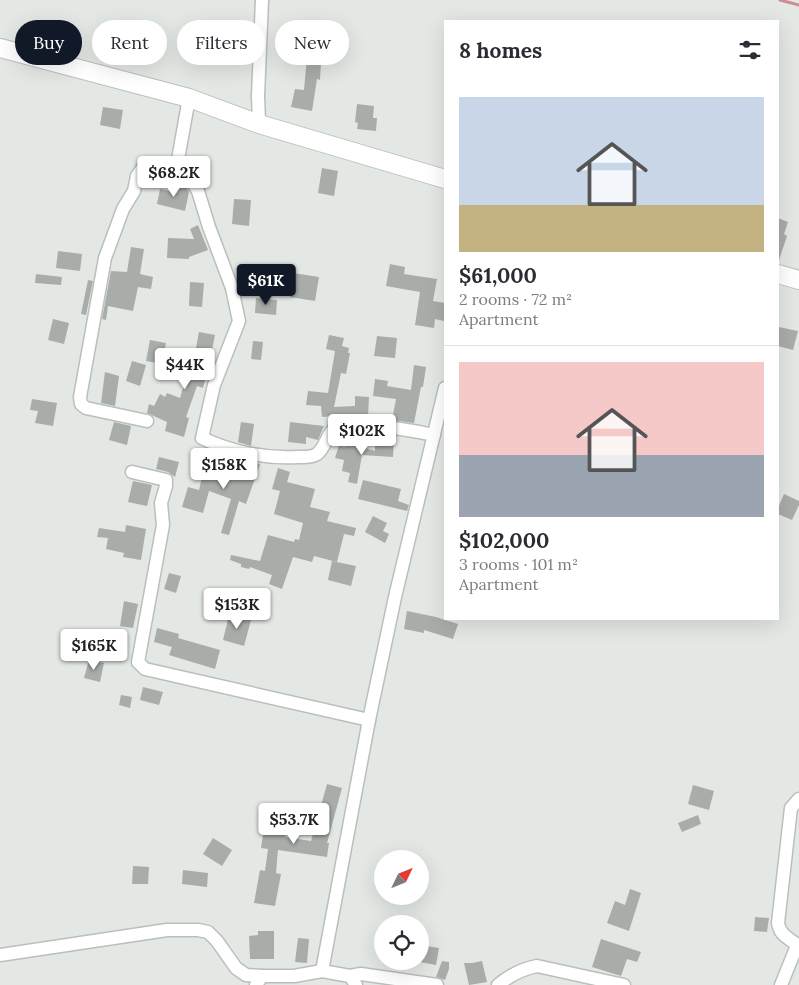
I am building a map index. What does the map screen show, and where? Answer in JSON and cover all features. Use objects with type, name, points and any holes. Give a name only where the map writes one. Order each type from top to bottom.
[{"type":"street","points":[[259,124],[258,96],[262,0]]},
{"type":"street","points":[[0,48],[189,98],[259,124],[444,179]]},
{"type":"street","points":[[177,165],[189,98]]},
{"type":"street","points":[[146,421],[86,408],[80,404],[80,397],[104,258],[123,209],[134,191],[137,176],[144,166],[155,164],[177,165],[189,176],[198,191],[209,227],[232,288],[239,321],[214,385],[202,438],[216,445],[255,454],[288,458],[314,456],[323,449],[331,432],[336,427],[345,423],[388,427],[434,435]]},
{"type":"street","points":[[779,274],[799,280]]},
{"type":"street","points":[[322,971],[369,720],[397,588],[444,392]]},
{"type":"street","points":[[132,472],[166,480],[162,503],[163,525],[138,662],[140,666],[145,669],[369,720]]},
{"type":"street","points":[[781,985],[796,948],[796,944],[788,940],[779,930],[778,923],[791,808],[799,799]]},
{"type":"street","points":[[0,955],[167,930],[198,930],[208,932],[217,941],[236,968],[259,981],[322,971],[353,981],[361,974],[438,985]]},
{"type":"street","points":[[498,985],[514,973],[537,966],[624,985]]},
{"type":"building","points":[[306,65],[321,65],[320,80],[317,79],[312,111],[291,107],[295,89],[304,90]]},
{"type":"building","points":[[357,104],[374,106],[373,118],[377,118],[376,131],[357,129],[358,123],[355,122]]},
{"type":"building","points":[[103,107],[123,110],[120,129],[100,125]]},
{"type":"building","points":[[322,168],[338,171],[334,196],[318,193]]},
{"type":"building","points":[[178,185],[186,187],[189,192],[185,211],[157,204],[160,189],[177,193]]},
{"type":"building","points":[[234,199],[251,200],[249,226],[232,224]]},
{"type":"building","points":[[779,218],[788,222],[784,234],[787,236],[779,260]]},
{"type":"building","points":[[198,225],[208,250],[189,257],[189,259],[167,258],[168,238],[194,239],[190,229]]},
{"type":"building","points":[[131,247],[144,249],[140,274],[153,277],[151,289],[138,287],[133,311],[108,306],[106,320],[102,319],[111,271],[127,272]]},
{"type":"building","points":[[58,251],[82,254],[80,271],[56,268]]},
{"type":"building","points":[[390,264],[405,267],[404,274],[437,279],[433,301],[444,303],[444,321],[435,319],[434,328],[415,325],[420,292],[386,286]]},
{"type":"building","points":[[293,273],[319,277],[315,301],[290,297]]},
{"type":"building","points":[[36,274],[62,277],[61,285],[35,283]]},
{"type":"building","points":[[88,280],[93,281],[86,315],[81,314]]},
{"type":"building","points":[[190,282],[204,283],[202,307],[189,306]]},
{"type":"building","points":[[256,298],[277,300],[276,315],[255,313]]},
{"type":"building","points":[[53,319],[69,323],[64,344],[48,340]]},
{"type":"building","points":[[779,327],[798,331],[793,350],[779,346]]},
{"type":"building","points":[[199,332],[215,335],[203,388],[197,386],[186,417],[189,418],[184,437],[165,431],[167,422],[147,413],[149,404],[154,406],[160,394],[165,397],[167,393],[180,398],[183,388],[186,389],[196,353]]},
{"type":"building","points":[[329,335],[344,338],[342,346],[349,348],[348,353],[350,353],[346,374],[341,373],[334,407],[355,406],[355,396],[369,397],[368,417],[348,415],[322,417],[321,406],[306,405],[308,391],[328,393],[335,351],[326,349]]},
{"type":"building","points":[[377,336],[397,338],[395,358],[374,356]]},
{"type":"building","points":[[150,340],[166,343],[162,364],[146,361]]},
{"type":"building","points":[[253,341],[263,342],[261,360],[251,359]]},
{"type":"building","points":[[132,361],[146,365],[140,386],[126,381]]},
{"type":"building","points":[[414,365],[426,367],[414,423],[392,420],[396,399],[373,396],[375,379],[388,381],[387,386],[411,390]]},
{"type":"building","points":[[105,372],[119,376],[115,406],[101,403]]},
{"type":"building","points":[[32,399],[57,403],[53,426],[35,423],[38,411],[30,410]]},
{"type":"building","points":[[114,422],[131,426],[127,445],[109,440]]},
{"type":"building","points":[[241,422],[254,424],[251,446],[238,442]]},
{"type":"building","points":[[290,422],[324,426],[318,440],[306,437],[306,444],[288,442]]},
{"type":"building","points":[[375,439],[394,440],[393,457],[362,455],[357,484],[348,482],[350,473],[342,471],[344,460],[335,458],[339,445],[345,447],[347,442],[375,451]]},
{"type":"building","points":[[159,457],[179,462],[175,477],[168,472],[156,469]]},
{"type":"building","points":[[239,460],[260,464],[246,504],[239,501],[229,535],[221,533],[231,499],[209,491],[203,513],[182,507],[188,487],[199,490],[204,469],[234,476]]},
{"type":"building","points":[[278,468],[290,472],[287,482],[315,489],[310,507],[330,512],[327,521],[356,528],[354,536],[344,534],[337,562],[314,556],[312,562],[293,557],[282,589],[269,584],[272,575],[250,567],[249,569],[241,567],[241,564],[230,560],[231,555],[260,561],[268,535],[294,542],[295,539],[299,540],[303,523],[274,514],[280,491],[272,489]]},
{"type":"building","points":[[363,480],[401,489],[398,501],[409,505],[407,511],[358,499]]},
{"type":"building","points":[[133,481],[152,485],[147,506],[128,502]]},
{"type":"building","points":[[784,494],[799,501],[792,520],[779,514],[779,506]]},
{"type":"building","points":[[373,516],[387,523],[383,531],[389,534],[385,543],[365,532]]},
{"type":"building","points":[[126,525],[146,529],[141,560],[123,557],[124,553],[106,549],[108,538],[97,537],[99,528],[125,532]]},
{"type":"building","points":[[332,561],[356,566],[351,586],[328,580]]},
{"type":"building","points":[[169,573],[181,576],[176,593],[164,589]]},
{"type":"building","points":[[124,601],[138,604],[133,628],[120,626]]},
{"type":"building","points":[[407,611],[458,624],[453,639],[424,630],[424,633],[404,629]]},
{"type":"building","points":[[229,615],[251,620],[244,646],[223,640]]},
{"type":"building","points":[[157,628],[179,634],[178,638],[220,650],[215,669],[169,655],[172,647],[154,642]]},
{"type":"building","points":[[89,660],[104,663],[100,682],[84,678]]},
{"type":"building","points":[[143,687],[163,692],[159,705],[140,700]]},
{"type":"building","points":[[121,695],[132,697],[130,708],[119,705]]},
{"type":"building","points":[[327,784],[342,788],[327,843],[329,843],[327,857],[278,850],[276,873],[281,874],[275,906],[254,903],[260,870],[265,871],[268,849],[261,848],[265,821],[273,823],[276,816],[290,821],[285,837],[311,841]]},
{"type":"building","points":[[693,785],[714,791],[709,810],[688,804]]},
{"type":"building","points":[[698,815],[701,824],[682,832],[678,823]]},
{"type":"building","points":[[213,838],[232,850],[222,866],[203,854]]},
{"type":"building","points":[[133,866],[149,867],[148,884],[132,884]]},
{"type":"building","points":[[183,870],[208,873],[207,887],[182,884]]},
{"type":"building","points":[[630,889],[641,893],[629,931],[607,923],[615,901],[625,905]]},
{"type":"building","points":[[755,917],[769,918],[767,932],[754,931]]},
{"type":"building","points":[[258,931],[274,931],[274,959],[250,959],[249,936],[258,935]]},
{"type":"building","points":[[298,938],[309,939],[307,963],[295,962]]},
{"type":"building","points":[[601,939],[641,952],[637,962],[627,959],[621,976],[592,967]]},
{"type":"building","points":[[429,946],[439,948],[436,965],[429,964]]},
{"type":"building","points":[[442,961],[449,962],[449,969],[445,980],[436,977]]},
{"type":"building","points":[[482,961],[487,982],[469,985],[464,963]]},
{"type":"waterway","points":[[780,0],[799,5]]}]
